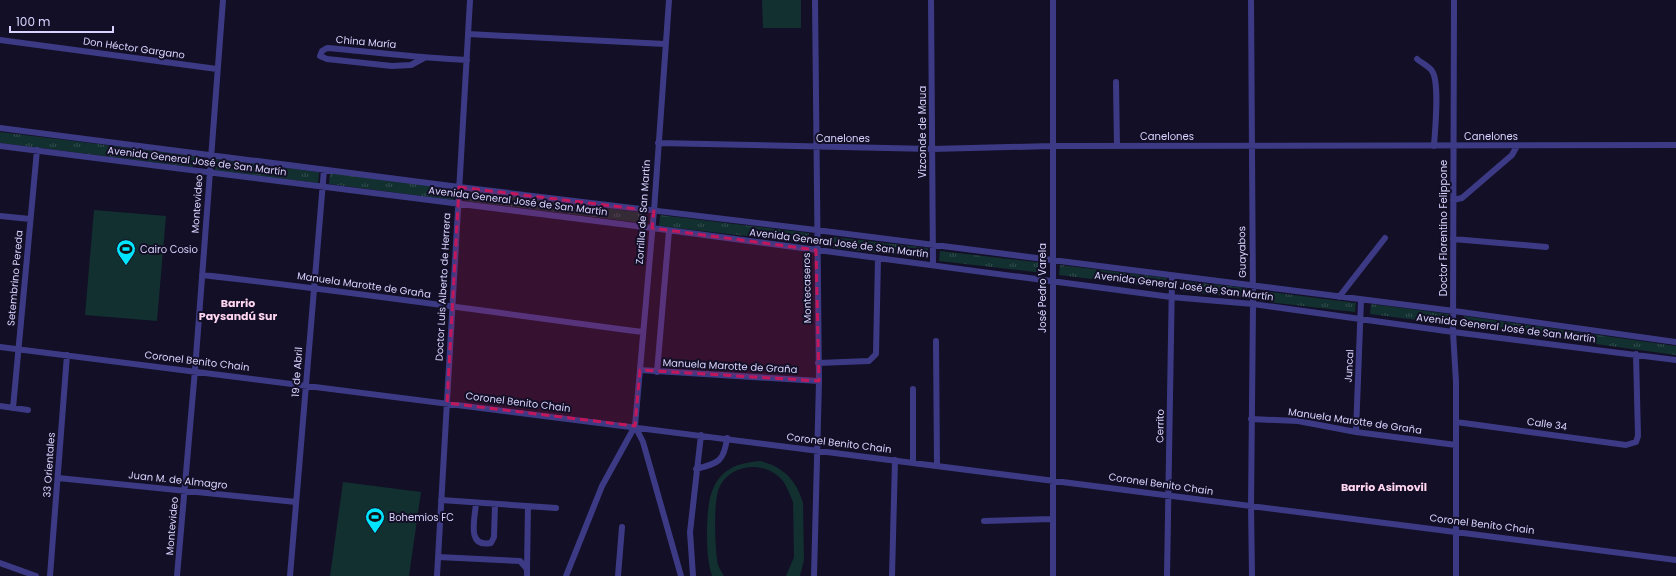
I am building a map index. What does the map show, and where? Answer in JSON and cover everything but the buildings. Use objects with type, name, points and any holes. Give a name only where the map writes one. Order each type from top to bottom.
[{"type":"street","name":"Montevideo","points":[[177,576],[195,370],[223,0]]},
{"type":"street","name":"Doctor Luis Alberto de Herrera","points":[[437,576],[470,0]]},
{"type":"street","name":"Zorrilla de San Martín","points":[[567,576],[602,486],[635,426],[654,211],[669,0]]},
{"type":"street","name":"Montecaseros","points":[[814,576],[816,450],[819,381],[816,250],[815,0]]},
{"type":"street","name":"Vizconde de Maua","points":[[931,0],[933,265]]},
{"type":"street","name":"José Pedro Varela","points":[[1053,0],[1053,576]]},
{"type":"street","name":"Guayabos","points":[[1250,0],[1252,286],[1250,506],[1252,576]]},
{"type":"street","name":"Doctor Florentino Felippone","points":[[1454,0],[1452,146],[1453,332],[1456,422],[1456,576]]},
{"type":"street","points":[[468,34],[665,44]]},
{"type":"street","name":"Don Héctor Gargano","points":[[0,40],[217,69]]},
{"type":"street","name":"China María","points":[[424,58],[411,65],[392,66],[327,59],[320,56],[322,51],[327,48],[424,58],[466,60]]},
{"type":"street","points":[[1417,59],[1432,70],[1434,78],[1436,94],[1434,146]]},
{"type":"street","points":[[1116,82],[1117,146]]},
{"type":"street","name":"Avenida General José de San Martín","points":[[0,128],[459,187],[816,230],[1172,277],[1454,311],[1676,342]]},
{"type":"street","name":"Canelones","points":[[658,144],[815,148],[1676,145]]},
{"type":"street","name":"Avenida General José de San Martín","points":[[0,146],[652,228],[1171,297],[1252,304],[1453,332],[1676,360]]},
{"type":"street","points":[[1453,200],[1462,198],[1467,194],[1512,155],[1517,146]]},
{"type":"street","name":"Setembrino Pereda","points":[[13,408],[37,150]]},
{"type":"street","name":"19 de Abril","points":[[290,576],[324,170]]},
{"type":"street","points":[[0,216],[30,219]]},
{"type":"street","points":[[657,372],[669,231]]},
{"type":"street","points":[[1339,297],[1385,238]]},
{"type":"street","points":[[1453,239],[1546,247]]},
{"type":"street","points":[[818,363],[869,361],[876,354],[878,258]]},
{"type":"street","name":"Manuela Marotte de Graña","points":[[202,275],[313,287],[452,308],[643,332]]},
{"type":"street","name":"Cerrito","points":[[1167,576],[1172,277]]},
{"type":"street","name":"Juncal","points":[[1356,432],[1362,319],[1361,300]]},
{"type":"street","points":[[936,341],[937,465]]},
{"type":"street","name":"Coronel Benito Chain","points":[[0,347],[195,370],[1676,560]]},
{"type":"street","name":"Calle 34","points":[[1456,422],[1626,445],[1636,442],[1638,436],[1636,354]]},
{"type":"street","name":"33 Orientales","points":[[50,576],[67,355]]},
{"type":"street","name":"Manuela Marotte de Graña","points":[[640,370],[819,381]]},
{"type":"street","points":[[913,389],[913,462]]},
{"type":"street","points":[[0,406],[28,410]]},
{"type":"street","name":"Manuela Marotte de Graña","points":[[1251,419],[1298,421],[1356,432],[1456,445]]},
{"type":"street","points":[[635,426],[643,442],[681,576]]},
{"type":"street","points":[[693,576],[690,532],[701,435]]},
{"type":"street","points":[[696,469],[713,464],[722,459],[726,452],[727,438]]},
{"type":"street","points":[[892,576],[895,460]]},
{"type":"street","name":"Juan M. de Almagro","points":[[58,478],[296,502]]},
{"type":"street","points":[[441,500],[556,508]]},
{"type":"street","points":[[476,503],[474,535],[477,541],[483,544],[491,543],[494,537],[495,504]]},
{"type":"street","points":[[527,573],[528,506]]},
{"type":"street","points":[[984,520],[1053,519]]},
{"type":"street","points":[[618,576],[622,527]]},
{"type":"street","points":[[438,557],[520,561],[527,573]]},
{"type":"street","points":[[0,563],[36,576]]},
{"type":"highlighted area","points":[[459,187],[654,211],[652,228],[816,250],[819,381],[640,370],[635,426],[447,403]]},
{"type":"green space","points":[[762,0],[801,0],[801,28],[763,28]]},
{"type":"green space","points":[[0,132],[195,156],[193,167],[0,143]]},
{"type":"green space","points":[[216,159],[319,172],[318,183],[215,170]]},
{"type":"green space","points":[[330,173],[455,189],[454,200],[329,184]]},
{"type":"green space","points":[[466,190],[644,213],[643,223],[465,201]]},
{"type":"green space","name":"Cairo Cosio","points":[[94,210],[166,216],[157,321],[85,315]]},
{"type":"green space","points":[[660,215],[809,233],[807,243],[659,226]]},
{"type":"green space","points":[[834,237],[928,248],[927,258],[833,248]]},
{"type":"green space","points":[[940,251],[1045,263],[1044,273],[939,261]]},
{"type":"green space","points":[[1060,265],[1167,278],[1165,288],[1059,275]]},
{"type":"green space","points":[[1181,281],[1247,288],[1246,298],[1180,291]]},
{"type":"green space","points":[[1262,291],[1356,303],[1355,312],[1260,301]]},
{"type":"green space","points":[[1371,304],[1449,314],[1447,324],[1370,314]]},
{"type":"green space","points":[[1464,316],[1676,346],[1676,355],[1463,326]]},
{"type":"green space","points":[[760,461],[775,467],[788,475],[797,487],[803,503],[804,560],[800,576],[786,576],[794,557],[793,502],[789,491],[783,481],[771,471],[755,467],[738,470],[731,473],[720,486],[716,500],[715,521],[718,563],[724,576],[712,576],[708,558],[707,528],[710,501],[713,490],[717,481],[724,473],[733,467],[745,463]]},
{"type":"green space","name":"Bohemios FC","points":[[343,482],[421,492],[409,576],[330,576]]},
{"type":"place","name":"Cairo Cosio","points":[[126,266]]},
{"type":"place","name":"Bohemios FC","points":[[375,534]]},
{"type":"district","name":"Barrio Paysandú Sur","points":[[238,309]]},
{"type":"district","name":"Barrio Asimovil","points":[[1384,487]]}]
